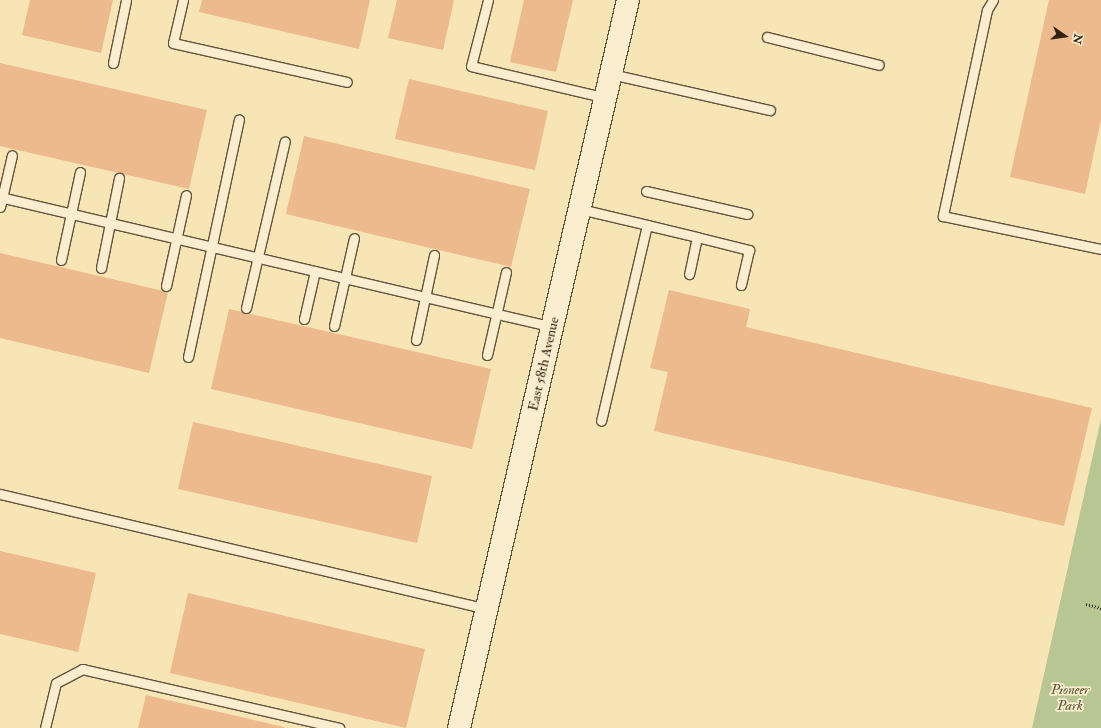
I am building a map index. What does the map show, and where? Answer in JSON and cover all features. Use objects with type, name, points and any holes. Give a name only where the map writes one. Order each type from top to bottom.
[{"type":"street","name":"East 58th Avenue","points":[[459,728],[628,0]]},
{"type":"lane","points":[[113,63],[126,0]]},
{"type":"lane","points":[[182,0],[173,43],[347,82]]},
{"type":"lane","points":[[488,0],[471,66],[606,98]]},
{"type":"lane","points":[[993,0],[987,10],[942,216],[1101,249]]},
{"type":"lane","points":[[767,37],[879,65]]},
{"type":"lane","points":[[611,74],[770,110]]},
{"type":"lane","points":[[188,357],[239,118]]},
{"type":"lane","points":[[246,308],[285,141]]},
{"type":"lane","points":[[0,207],[1,197],[12,155]]},
{"type":"lane","points":[[61,260],[80,172]]},
{"type":"lane","points":[[101,268],[119,178]]},
{"type":"lane","points":[[646,191],[747,214]]},
{"type":"lane","points":[[166,286],[186,195]]},
{"type":"lane","points":[[1,197],[552,327]]},
{"type":"lane","points":[[580,209],[749,250],[741,285]]},
{"type":"lane","points":[[601,421],[647,225]]},
{"type":"lane","points":[[689,274],[697,237]]},
{"type":"lane","points":[[334,326],[354,238]]},
{"type":"lane","points":[[416,340],[434,255]]},
{"type":"lane","points":[[304,319],[315,271]]},
{"type":"lane","points":[[488,355],[506,272]]},
{"type":"lane","points":[[0,494],[487,609]]},
{"type":"lane","points":[[45,728],[56,683],[82,668],[339,728]]},
{"type":"path","points":[[1086,604],[1101,608]]},
{"type":"green space","name":"Pioneer Park","points":[[1101,419],[1101,728],[1032,728]]},
{"type":"building","points":[[30,0],[113,0],[101,53],[22,35]]},
{"type":"building","points":[[202,0],[370,0],[359,49],[199,12]]},
{"type":"building","points":[[397,0],[454,0],[443,50],[388,38]]},
{"type":"building","points":[[524,0],[573,0],[556,72],[510,62]]},
{"type":"building","points":[[1049,0],[1101,0],[1101,120],[1085,194],[1010,177]]},
{"type":"building","points":[[0,63],[207,110],[189,189],[0,146]]},
{"type":"building","points":[[409,79],[548,111],[535,170],[395,139]]},
{"type":"building","points":[[304,136],[530,189],[511,267],[286,214]]},
{"type":"building","points":[[0,253],[168,292],[149,373],[0,338]]},
{"type":"building","points":[[669,290],[750,309],[746,327],[1092,408],[1064,526],[654,431],[668,372],[650,368]]},
{"type":"building","points":[[229,309],[491,369],[472,449],[211,389]]},
{"type":"building","points":[[193,422],[432,476],[417,543],[178,489]]},
{"type":"building","points":[[0,551],[96,573],[78,652],[0,634]]},
{"type":"building","points":[[188,593],[425,649],[406,728],[170,673]]},
{"type":"building","points":[[146,695],[284,727],[284,728],[138,728]]}]
